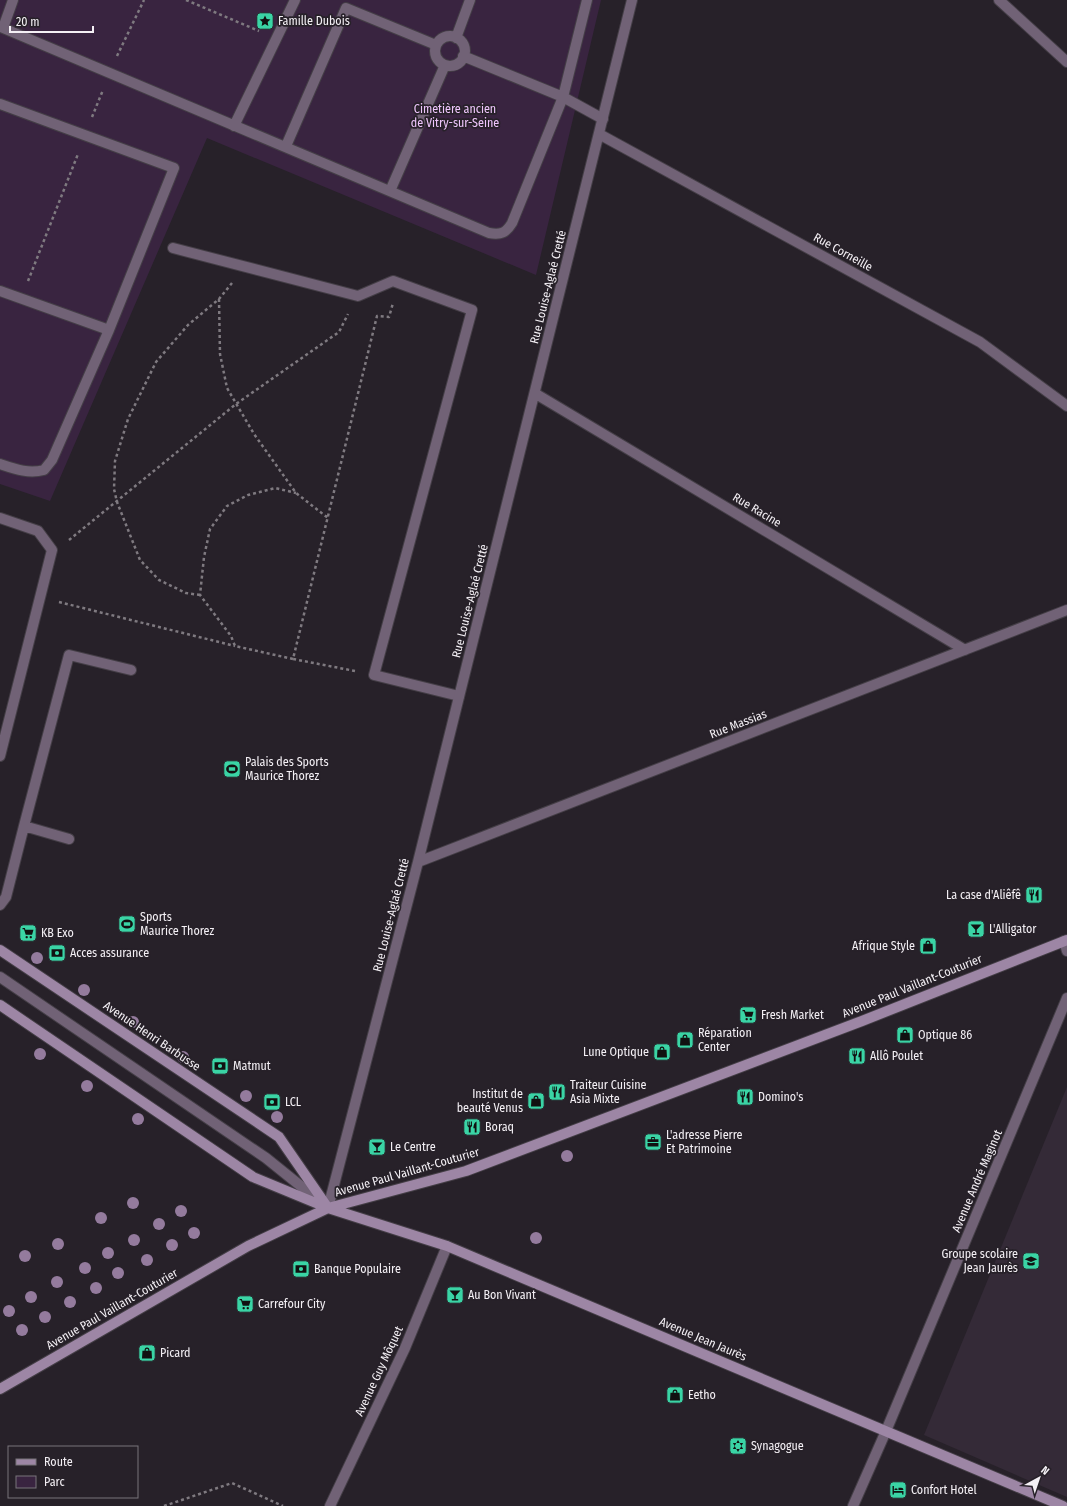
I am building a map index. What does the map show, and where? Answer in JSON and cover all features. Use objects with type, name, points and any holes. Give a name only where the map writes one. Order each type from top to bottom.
[{"type":"main road","name":"Avenue Paul Vaillant-Couturier","points":[[0,1389],[248,1246],[328,1208],[466,1171],[854,1024],[1066,940]]},
{"type":"main road","name":"Avenue Henri Barbusse","points":[[0,950],[279,1138],[328,1208]]},
{"type":"main road","points":[[0,1005],[253,1178],[328,1208]]},
{"type":"main road","name":"Avenue Jean Jaurès","points":[[328,1208],[448,1246],[1064,1506]]},
{"type":"street","points":[[13,0],[1,31],[286,146],[489,233],[502,233],[508,229],[512,223],[563,97],[587,0]]},
{"type":"street","points":[[234,126],[295,0]]},
{"type":"street","points":[[456,38],[470,0]]},
{"type":"street","name":"Rue Louise-Aglaé Cretté","points":[[328,1208],[418,862],[536,394],[632,0]]},
{"type":"street","points":[[999,0],[1067,62]]},
{"type":"street","points":[[286,146],[348,4],[436,45]]},
{"type":"street","points":[[449,36],[456,38],[462,43],[465,51],[463,56],[458,64],[450,66],[445,65],[437,59],[435,52],[436,45],[442,38],[449,36]]},
{"type":"street","points":[[463,56],[563,97],[603,119]]},
{"type":"street","points":[[390,191],[445,65]]},
{"type":"street","points":[[0,104],[174,168],[109,330],[52,460],[44,470],[34,473],[20,471],[0,464]]},
{"type":"street","name":"Rue Corneille","points":[[599,134],[980,342],[1067,406]]},
{"type":"street","points":[[173,248],[358,296],[393,281],[472,310],[374,675],[459,696]]},
{"type":"street","points":[[0,291],[109,330]]},
{"type":"street","name":"Rue Racine","points":[[536,394],[965,650]]},
{"type":"street","points":[[0,518],[38,531],[52,550],[0,756]]},
{"type":"street","name":"Rue Massias","points":[[418,862],[1067,610]]},
{"type":"street","points":[[0,905],[6,897],[69,655],[131,670]]},
{"type":"street","points":[[24,826],[69,839]]},
{"type":"street","points":[[1066,940],[1067,951]]},
{"type":"street","points":[[0,977],[266,1158],[328,1208]]},
{"type":"street","name":"Avenue André Maginot","points":[[853,1506],[886,1431],[1067,998]]},
{"type":"street","name":"Avenue Guy Môquet","points":[[330,1506],[405,1348],[448,1246]]},
{"type":"path","points":[[186,0],[276,39]]},
{"type":"path","points":[[200,595],[186,593],[159,580],[140,560],[117,502],[114,489],[115,461],[128,419],[156,362],[188,325],[219,299],[245,266]]},
{"type":"path","points":[[293,659],[377,316],[389,317],[399,283]]},
{"type":"path","points":[[52,550],[74,537],[236,404],[339,332],[358,296]]},
{"type":"path","points":[[219,299],[220,354],[227,388],[254,434],[296,493],[328,518]]},
{"type":"path","points":[[235,646],[231,636],[200,595],[204,557],[210,529],[227,506],[248,495],[275,488],[296,493]]},
{"type":"path","points":[[40,598],[235,646],[374,675]]},
{"type":"path","points":[[164,1506],[232,1483],[283,1506]]},
{"type":"shaded area","name":"Groupe scolaire Jean Jaurès","points":[[1067,1087],[1067,1497],[924,1435]]},
{"type":"green space","name":"Cimetière ancien de Vitry-sur-Seine","points":[[0,0],[601,0],[536,275],[207,138],[50,501],[0,484]]},
{"type":"place","name":"Famille Dubois","points":[[265,21]]},
{"type":"place","name":"Palais des Sports Maurice Thorez","points":[[232,769]]},
{"type":"place","name":"La case d'Aliêfê","points":[[1034,895]]},
{"type":"place","name":"Sports Maurice Thorez","points":[[127,924]]},
{"type":"place","name":"L'Alligator","points":[[976,929]]},
{"type":"place","name":"KB Exo","points":[[28,933]]},
{"type":"place","name":"Afrique Style","points":[[928,946]]},
{"type":"place","name":"Acces assurance","points":[[57,953]]},
{"type":"place","name":"Fresh Market","points":[[748,1015]]},
{"type":"place","name":"Optique 86","points":[[905,1035]]},
{"type":"place","name":"Réparation Center","points":[[685,1040]]},
{"type":"place","name":"Lune Optique","points":[[662,1052]]},
{"type":"place","name":"Allô Poulet","points":[[857,1056]]},
{"type":"place","name":"Matmut","points":[[220,1066]]},
{"type":"place","name":"Traiteur Cuisine Asia Mixte","points":[[557,1092]]},
{"type":"place","name":"Domino's","points":[[745,1097]]},
{"type":"place","name":"Institut de beauté Venus","points":[[536,1101]]},
{"type":"place","name":"LCL","points":[[272,1102]]},
{"type":"place","name":"Boraq","points":[[472,1127]]},
{"type":"place","name":"L'adresse Pierre Et Patrimoine","points":[[653,1142]]},
{"type":"place","name":"Le Centre","points":[[377,1147]]},
{"type":"place","name":"Groupe scolaire Jean Jaurès","points":[[1031,1261]]},
{"type":"place","name":"Banque Populaire","points":[[301,1269]]},
{"type":"place","name":"Au Bon Vivant","points":[[455,1295]]},
{"type":"place","name":"Carrefour City","points":[[245,1304]]},
{"type":"place","name":"Picard","points":[[147,1353]]},
{"type":"place","name":"Eetho","points":[[675,1395]]},
{"type":"place","name":"Synagogue","points":[[738,1446]]},
{"type":"place","name":"Confort Hotel","points":[[898,1490]]}]
